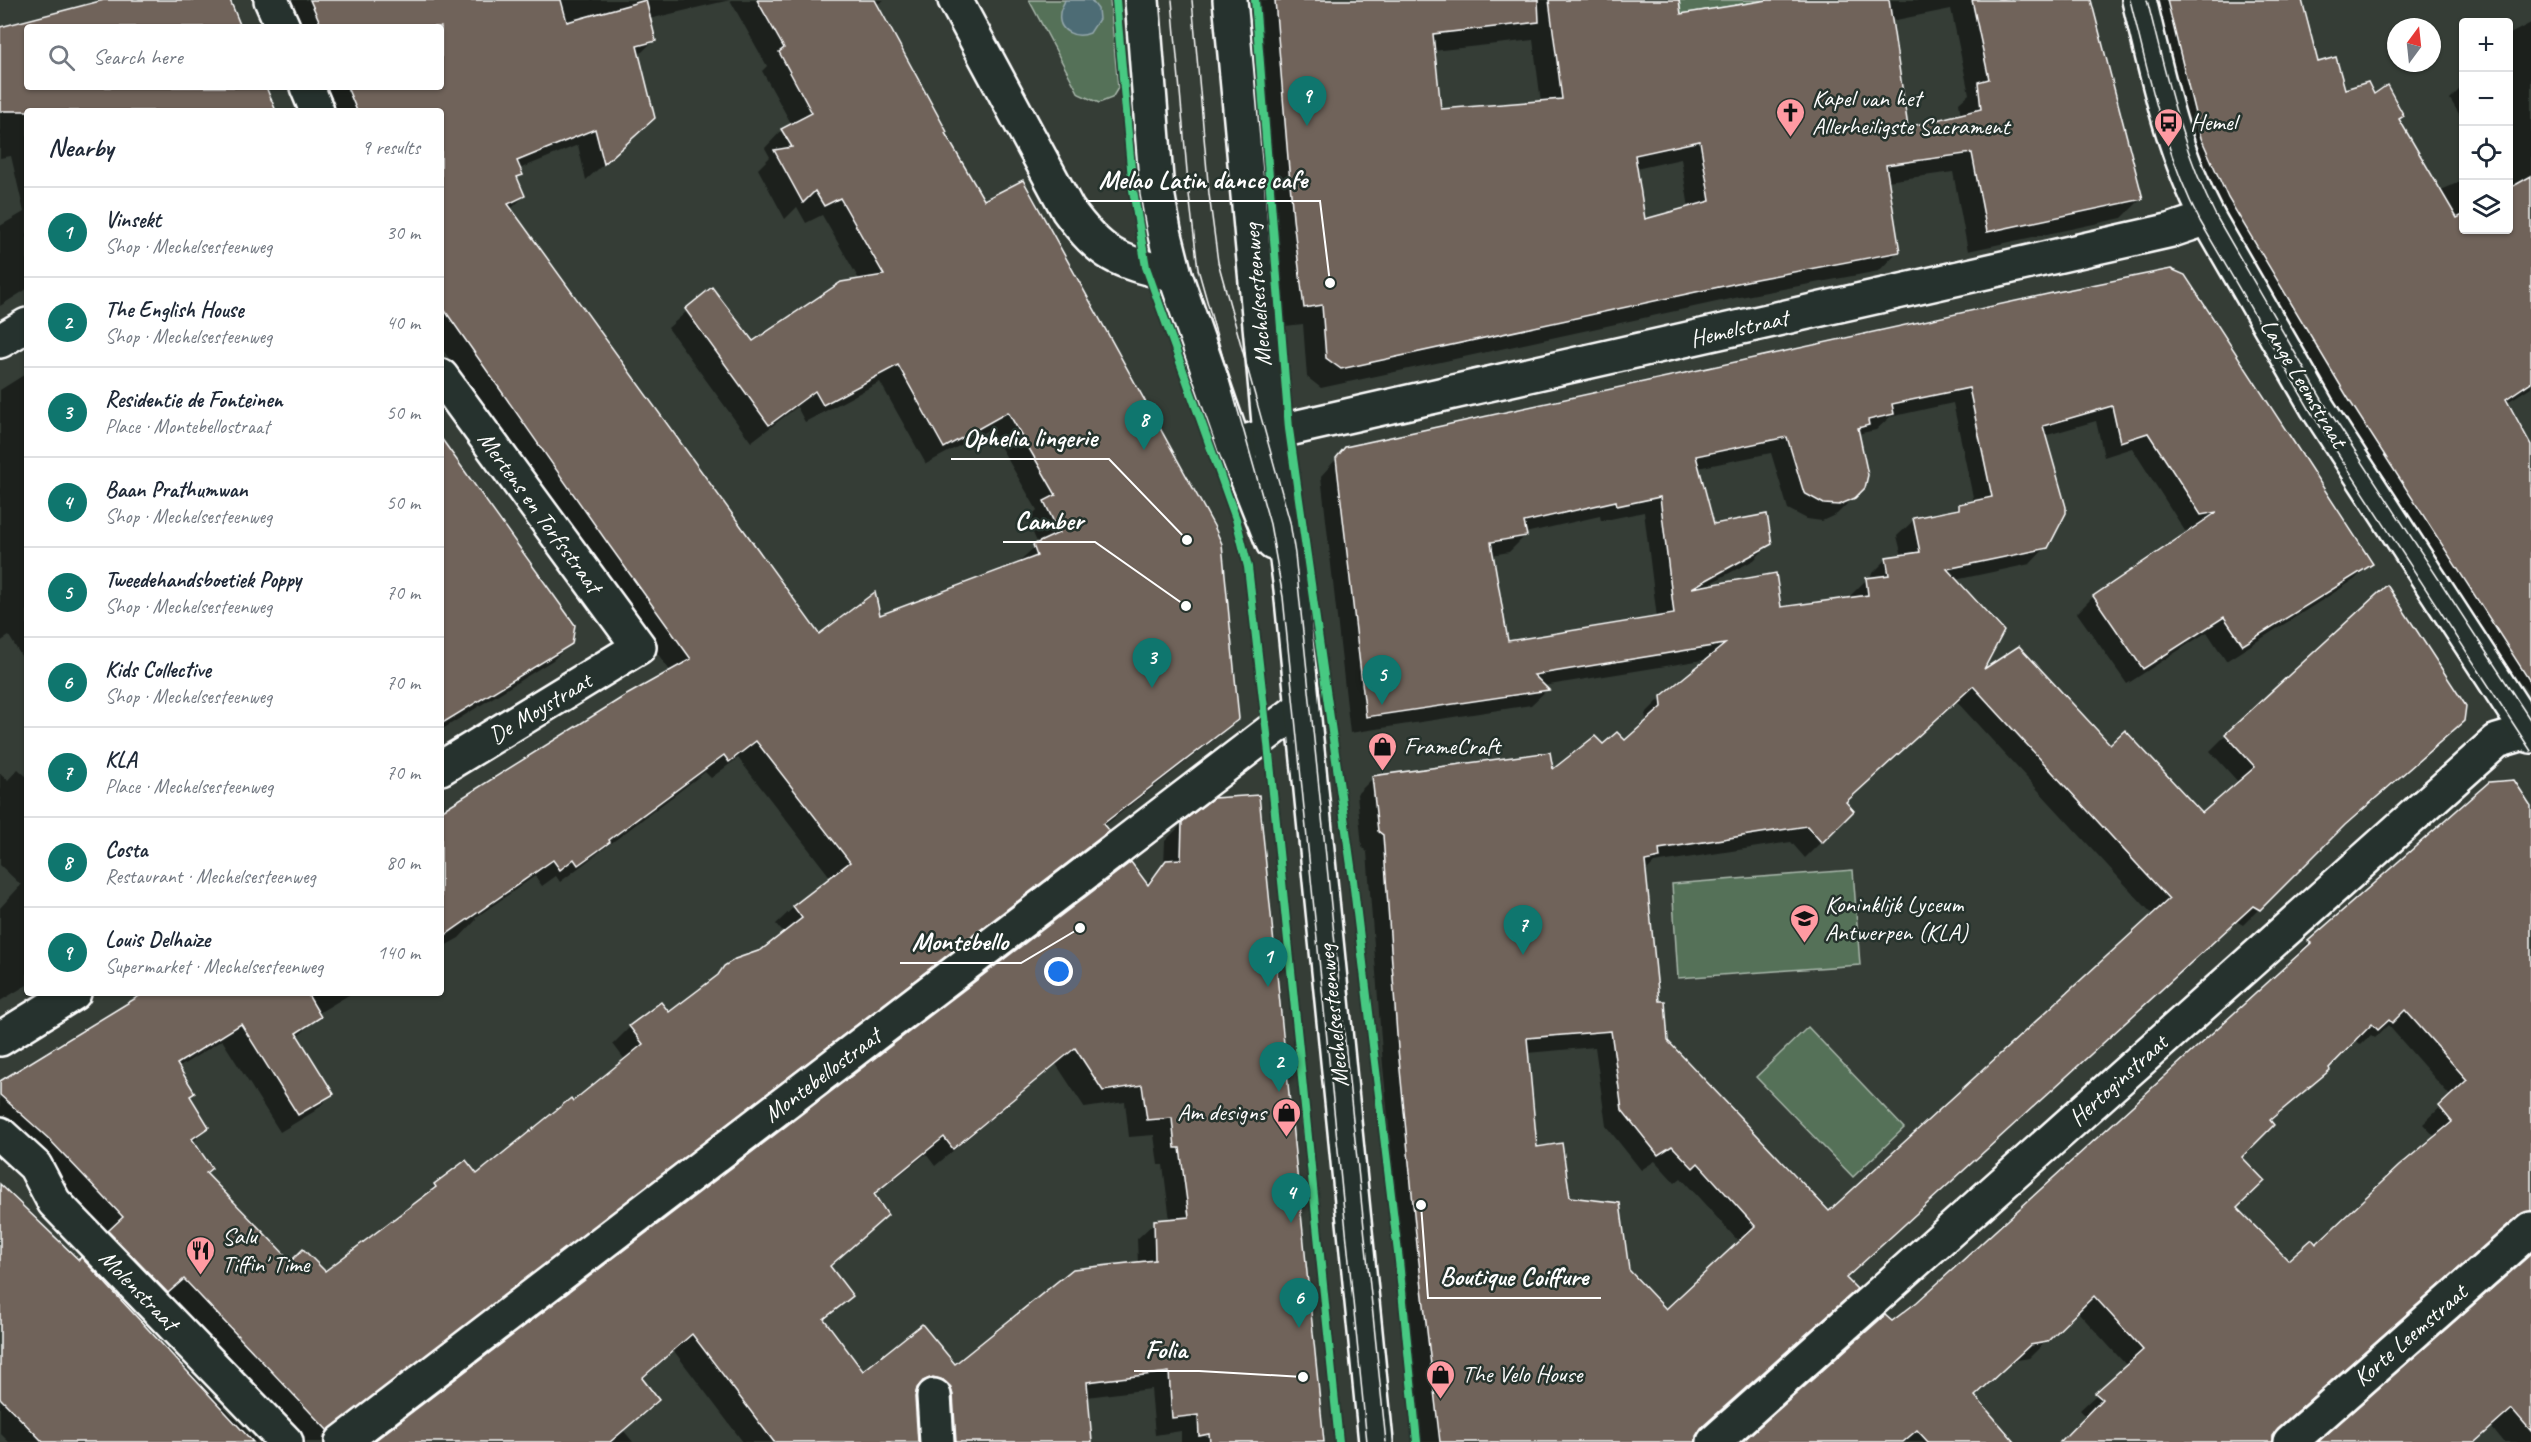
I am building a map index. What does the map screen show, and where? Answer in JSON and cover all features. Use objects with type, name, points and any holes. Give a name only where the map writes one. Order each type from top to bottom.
[{"type":"street","points":[[271,0],[281,24]]},
{"type":"street","points":[[956,0],[1068,210],[1083,231],[1105,252],[1125,263],[1175,275]]},
{"type":"street","name":"Mechelsesteenweg","points":[[1142,0],[1157,192],[1175,275],[1234,445],[1291,589]]},
{"type":"street","name":"Mechelsesteenweg","points":[[1230,0],[1270,434],[1291,589],[1376,1442]]},
{"type":"street","name":"Lange Leemstraat","points":[[2139,0],[2177,148],[2194,192],[2317,407],[2530,733]]},
{"type":"street","points":[[308,90],[316,108]]},
{"type":"street","name":"Hemelstraat","points":[[1234,445],[1270,434],[2160,233],[2208,218]]},
{"type":"street","points":[[0,341],[24,327]]},
{"type":"street","name":"Mertens en Torfsstraat","points":[[444,380],[639,647]]},
{"type":"street","name":"De Moystraat","points":[[444,766],[639,647]]},
{"type":"street","name":"Montebellostraat","points":[[342,1442],[1302,707]]},
{"type":"street","name":"Hertoginstraat","points":[[1714,1442],[2497,741],[2530,733]]},
{"type":"street","points":[[0,1039],[69,996]]},
{"type":"street","name":"Molenstraat","points":[[0,1134],[35,1166],[54,1202],[286,1442]]},
{"type":"street","name":"Korte Leemstraat","points":[[2290,1442],[2531,1229]]},
{"type":"street","points":[[934,1396],[937,1442]]},
{"type":"green space","points":[[1029,0],[1110,0],[1118,88],[1112,98],[1099,103],[1079,94]]},
{"type":"green space","points":[[1679,0],[1768,0],[1681,14]]},
{"type":"green space","points":[[1853,870],[1860,965],[1678,978],[1672,884]]},
{"type":"green space","points":[[1808,1027],[1904,1128],[1853,1177],[1756,1077]]},
{"type":"water","points":[[1065,0],[1091,0],[1098,9],[1099,19],[1090,33],[1079,35],[1064,29],[1061,25],[1060,11]]},
{"type":"building","points":[[104,0],[230,0],[240,24],[24,24],[24,90],[267,90],[275,108],[24,108],[24,111],[0,111],[0,27]]},
{"type":"building","points":[[310,0],[561,0],[567,22],[646,0],[656,41],[637,46],[655,118],[604,164],[595,129],[517,161],[523,175],[517,177],[525,196],[508,204],[819,634],[875,592],[880,615],[1037,556],[1033,545],[1059,533],[1044,501],[1056,495],[1008,412],[944,448],[898,365],[823,405],[815,391],[769,425],[685,309],[712,287],[753,341],[841,282],[884,275],[840,198],[824,206],[815,191],[803,203],[774,150],[792,147],[781,129],[812,113],[779,52],[784,48],[757,0],[875,0],[947,132],[945,133],[984,200],[1023,180],[1214,526],[1222,544],[1239,719],[1103,824],[1109,831],[328,1431],[184,1279],[168,1293],[108,1231],[123,1217],[49,1139],[0,1095],[0,1081],[139,996],[309,996],[321,1017],[296,1033],[334,1094],[298,1115],[241,1024],[177,1064],[195,1093],[190,1096],[209,1127],[192,1139],[212,1168],[206,1173],[291,1261],[303,1249],[325,1271],[436,1187],[434,1184],[466,1160],[477,1174],[571,1098],[573,1101],[643,1044],[629,1026],[661,1002],[669,1012],[718,975],[724,966],[735,959],[761,950],[802,918],[793,906],[850,862],[756,741],[729,762],[724,755],[578,865],[574,859],[560,870],[553,860],[444,936],[444,809],[623,697],[691,659],[444,309],[444,108],[356,108],[348,90],[444,90],[444,24],[321,24]]},
{"type":"building","points":[[1275,0],[1538,0],[1539,22],[1433,34],[1441,109],[1562,99],[1549,0],[1679,0],[1681,14],[1768,0],[1889,0],[1908,127],[1981,109],[1978,82],[1989,79],[1972,0],[2091,0],[2143,199],[1987,232],[1972,153],[1886,165],[1900,252],[1756,279],[1341,369],[1326,358],[1322,305],[1304,308],[1293,219]],"holes":[[[1700,141],[1710,201],[1645,219],[1635,155]]]},
{"type":"building","points":[[2167,0],[2302,0],[2318,62],[2336,57],[2345,89],[2368,82],[2374,94],[2387,85],[2404,116],[2399,119],[2457,218],[2459,217],[2459,234],[2513,234],[2513,186],[2531,176],[2531,382],[2506,399],[2531,445],[2531,683],[2351,403],[2228,198],[2201,138]]},
{"type":"building","points":[[2171,269],[2185,275],[2373,564],[2243,645],[2224,617],[2143,669],[2093,596],[2217,512],[2201,515],[2148,433],[2120,442],[2112,406],[2043,426],[2066,507],[2066,513],[2048,548],[1947,569],[2004,631],[1984,669],[2019,646],[2110,744],[2125,730],[2202,813],[2255,767],[2225,734],[2387,585],[2466,706],[2464,721],[2345,825],[2260,910],[2253,906],[1846,1278],[1857,1289],[1701,1428],[1696,1436],[1696,1442],[1440,1442],[1417,1245],[1398,1049],[1383,835],[1378,831],[1372,776],[1550,752],[1553,769],[1595,736],[1603,744],[1617,732],[1625,740],[1662,707],[1661,696],[1725,644],[1534,675],[1549,690],[1366,717],[1336,458],[1345,447]],"holes":[[[1969,388],[1992,497],[1959,504],[1959,509],[1913,518],[1920,552],[1886,557],[1889,575],[1866,578],[1868,595],[1781,607],[1776,573],[1692,588],[1772,544],[1767,514],[1714,524],[1696,456],[1787,437],[1804,493],[1824,504],[1839,505],[1855,498],[1865,488],[1868,475],[1858,428],[1869,425],[1868,420],[1894,414],[1892,404]],[[1660,497],[1674,614],[1508,641],[1491,542],[1527,536],[1524,522],[1616,501],[1617,506]],[[1973,686],[2169,899],[1829,1211],[1668,1041],[1665,1001],[1659,1001],[1645,861],[1660,858],[1659,849],[1807,826],[1822,843],[1854,811],[1846,802]],[[1611,1031],[1622,1110],[1658,1155],[1672,1146],[1693,1168],[1698,1163],[1755,1226],[1666,1309],[1629,1270],[1620,1203],[1570,1197],[1562,1143],[1537,1147],[1527,1038]]]},
{"type":"building","points":[[444,442],[575,625],[572,644],[444,722]]},
{"type":"building","points":[[2514,780],[2531,806],[2531,1211],[2519,1215],[2278,1428],[2272,1436],[2272,1442],[2060,1442],[2102,1399],[2095,1393],[2143,1350],[2094,1296],[2047,1342],[2030,1345],[1975,1396],[2015,1442],[1928,1442],[1917,1430],[1903,1442],[1742,1442],[1885,1315],[1892,1321],[1917,1302],[2311,943],[2308,941],[2489,782]],"holes":[[[2405,1010],[2467,1080],[2439,1106],[2452,1122],[2399,1166],[2316,1244],[2312,1239],[2288,1260],[2237,1208],[2265,1181],[2242,1157],[2274,1125],[2270,1120],[2330,1070],[2329,1068],[2372,1024],[2378,1030],[2389,1020],[2392,1023]]]},
{"type":"building","points":[[1259,795],[1324,1442],[1210,1442],[1209,1434],[1199,1436],[1198,1415],[1172,1418],[1169,1372],[1087,1382],[1092,1442],[956,1442],[953,1395],[950,1386],[943,1380],[933,1377],[923,1381],[917,1388],[915,1397],[918,1442],[774,1442],[692,1334],[642,1378],[659,1400],[610,1442],[373,1442],[1131,862],[1148,885],[1166,860],[1181,859],[1182,822],[1213,798]],"holes":[[[1075,1048],[1103,1091],[1142,1085],[1147,1120],[1172,1118],[1175,1148],[1180,1148],[1189,1217],[1154,1220],[1155,1260],[1073,1269],[955,1364],[922,1324],[863,1371],[824,1319],[853,1296],[830,1266],[888,1215],[874,1194],[944,1137],[953,1149]]]},
{"type":"building","points":[[0,1184],[79,1260],[81,1257],[253,1442],[43,1442],[0,1398]]},
{"type":"building","points":[[2531,1254],[2531,1431],[2512,1409],[2475,1442],[2318,1442]]},
{"type":"tram line","points":[[1172,0],[1198,269],[1270,524],[1283,597],[1367,1442]]},
{"type":"tram line","points":[[1192,0],[1209,194],[1218,262],[1290,522],[1295,554],[1386,1442]]},
{"type":"tram line","points":[[2130,0],[2167,141],[2187,195],[2200,221],[2311,412],[2531,751]]},
{"type":"tram line","points":[[2147,0],[2184,137],[2216,216],[2324,403],[2531,721]]},
{"type":"cycle path","points":[[1116,0],[1133,190],[1146,267],[1236,519],[1248,567],[1339,1442]]},
{"type":"cycle path","points":[[1255,0],[1289,429],[1353,880],[1399,1261],[1417,1442]]},
{"type":"place","name":"Louis Delhaize","points":[[1307,126]]},
{"type":"place","name":"Kapel van het Allerheiligste Sacrament","points":[[1791,138]]},
{"type":"place","name":"Hemel","points":[[2169,148]]},
{"type":"place","name":"Melao Latin dance cafe","points":[[1330,283]]},
{"type":"place","name":"Costa","points":[[1144,450]]},
{"type":"place","name":"Ophelia lingerie","points":[[1187,540]]},
{"type":"place","name":"Camber","points":[[1186,606]]},
{"type":"place","name":"Residentie de Fonteinen","points":[[1152,688]]},
{"type":"place","name":"Tweedehandsboetiek Poppy","points":[[1382,705]]},
{"type":"place","name":"FrameCraft","points":[[1383,772]]},
{"type":"place","name":"Montebello","points":[[1080,928]]},
{"type":"place","name":"Koninklijk Lyceum Antwerpen (KLA)","points":[[1804,944]]},
{"type":"place","name":"KLA","points":[[1523,955]]},
{"type":"place","name":"Vinsekt","points":[[1268,987]]},
{"type":"place","name":"The English House","points":[[1279,1092]]},
{"type":"place","name":"Am designs","points":[[1287,1138]]},
{"type":"place","name":"Boutique Coiffure","points":[[1421,1205]]},
{"type":"place","name":"Baan Prathumwan","points":[[1291,1223]]},
{"type":"place","name":"Salu Tiffin' Time","points":[[201,1276]]},
{"type":"place","name":"Kids Collective","points":[[1299,1328]]},
{"type":"place","name":"Folia","points":[[1303,1377]]},
{"type":"place","name":"The Velo House","points":[[1441,1400]]}]
